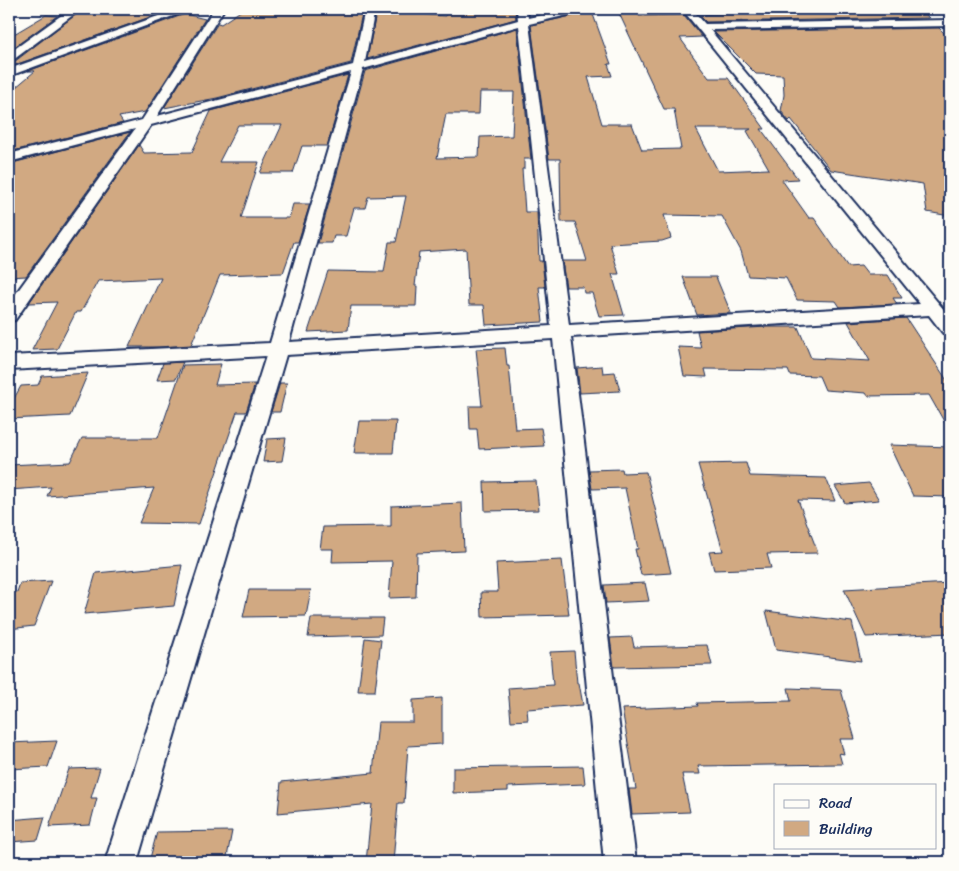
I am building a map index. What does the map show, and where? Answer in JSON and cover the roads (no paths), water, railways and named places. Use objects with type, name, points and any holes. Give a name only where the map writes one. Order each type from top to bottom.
[{"type":"street","points":[[9,58],[76,9]]},
{"type":"street","points":[[9,73],[187,9]]},
{"type":"street","points":[[9,316],[147,121],[219,9]]},
{"type":"street","points":[[121,862],[278,349],[358,67],[370,9]]},
{"type":"street","points":[[9,158],[358,67],[522,15],[581,9]]},
{"type":"street","points":[[687,9],[950,329]]},
{"type":"street","points":[[759,14],[774,26]]},
{"type":"street","points":[[838,14],[851,26]]},
{"type":"street","points":[[522,15],[562,331],[620,862]]},
{"type":"street","points":[[702,27],[950,23]]},
{"type":"street","points":[[9,363],[278,349],[934,309]]}]
